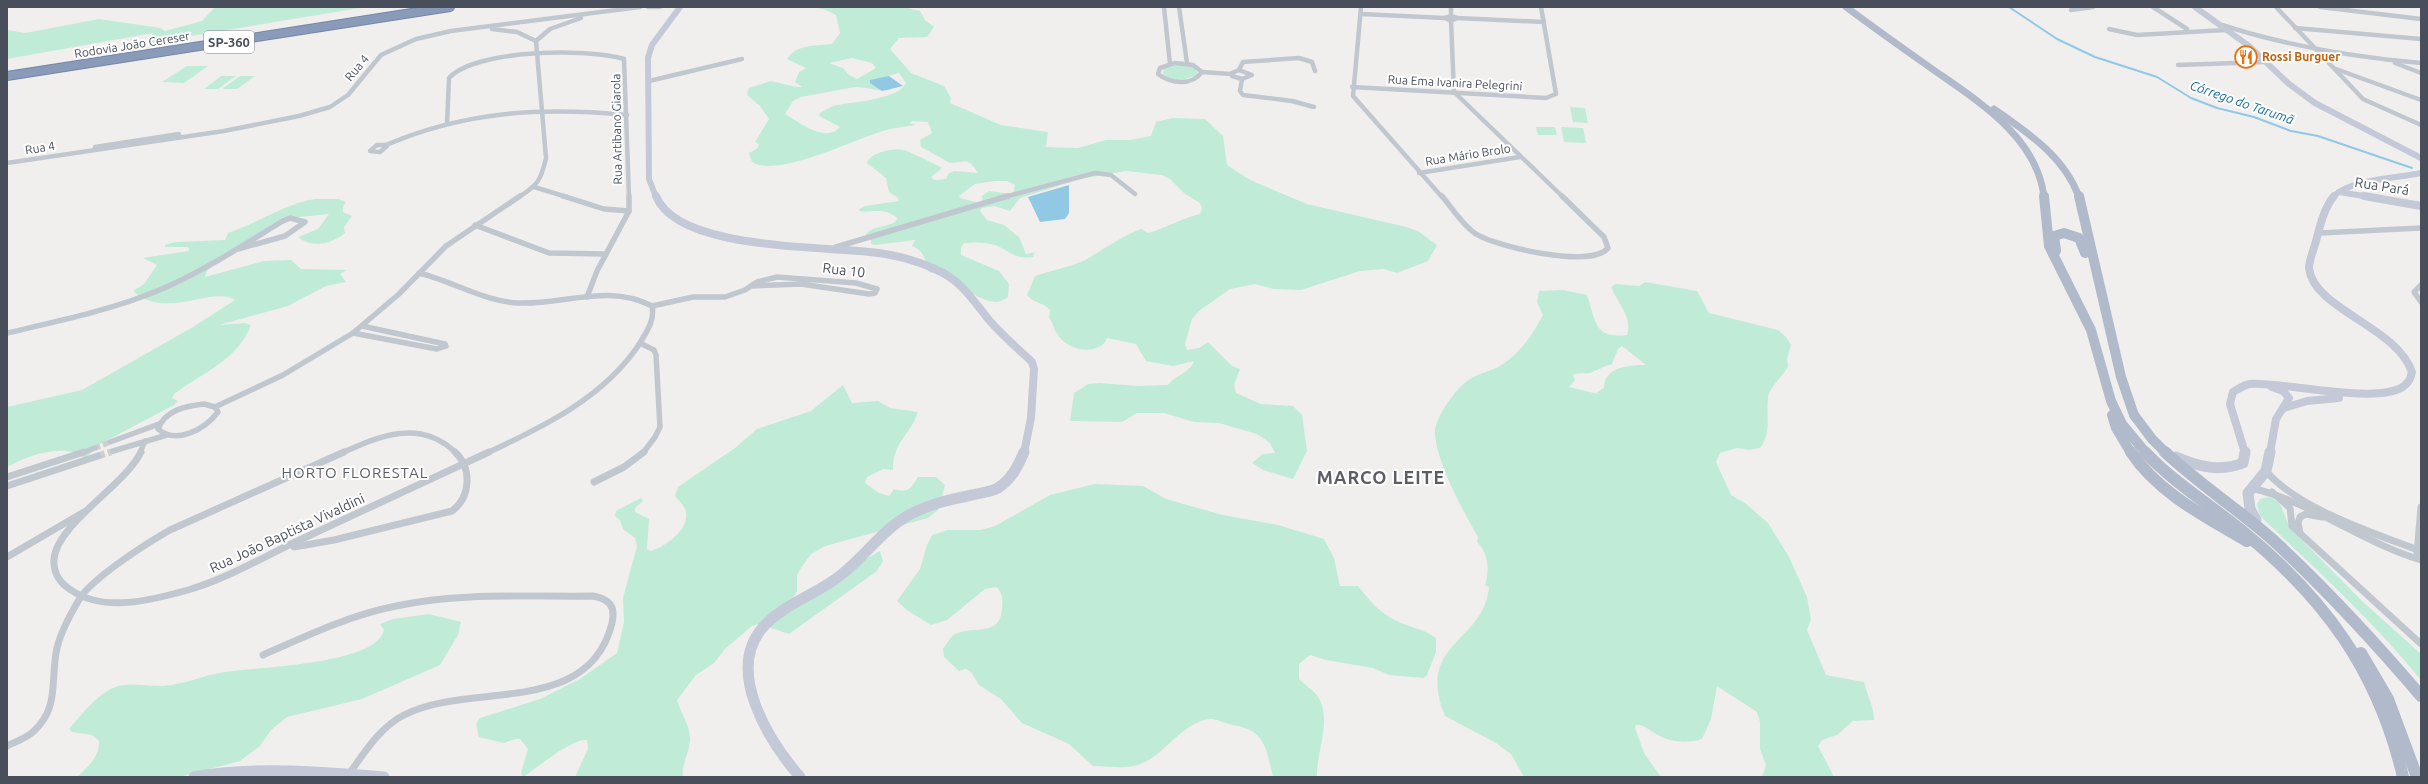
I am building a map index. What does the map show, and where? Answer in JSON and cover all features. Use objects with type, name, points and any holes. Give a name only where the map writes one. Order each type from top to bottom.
[{"type":"highway","name":"Rodovia João Cereser","points":[[7,71],[423,7]]},
{"type":"highway","name":"Rodovia João Cereser","points":[[7,76],[450,7]]},
{"type":"main road","points":[[1846,7],[1987,109],[2023,146],[2039,174],[2043,192],[2045,232],[2049,246],[2091,330],[2096,343],[2106,394],[2128,432],[2163,468],[2300,578],[2339,622],[2361,653],[2388,700],[2417,777]]},
{"type":"main road","points":[[1853,7],[2036,139],[2065,167],[2079,196],[2129,405],[2152,440],[2180,466],[2296,561],[2354,618],[2421,696]]},
{"type":"main road","points":[[2110,330],[2101,317],[2081,241],[2071,235],[2056,234],[2054,238],[2055,247],[2062,264],[2090,312],[2103,343],[2116,402],[2131,427],[2163,468]]},
{"type":"main road","points":[[2114,346],[2124,369],[2138,411],[2150,430],[2176,457],[2256,520],[2328,585],[2421,704]]},
{"type":"main road","points":[[2111,404],[2112,417],[2126,445],[2164,488],[2275,559],[2329,618],[2371,683],[2391,730],[2403,777]]},
{"type":"street","points":[[474,28],[640,7]]},
{"type":"street","points":[[648,7],[660,7]]},
{"type":"street","points":[[680,7],[652,45],[648,58],[650,189],[664,211],[683,223],[723,238],[871,252],[903,259],[935,269],[964,285],[996,329],[1032,362],[1034,369],[1032,422],[1030,434],[1016,470],[1005,485],[997,489],[935,505],[912,513],[893,525],[840,576],[764,626],[753,640],[748,656],[755,705],[782,756],[800,777]]},
{"type":"street","points":[[1164,7],[1170,64]]},
{"type":"street","points":[[1179,7],[1187,63]]},
{"type":"street","points":[[1361,7],[1352,87],[1353,96],[1358,104],[1474,233],[1486,241],[1498,244],[1571,257],[1597,256],[1605,252],[1608,248],[1604,237],[1454,92],[1451,7]]},
{"type":"street","points":[[1361,14],[1544,22],[1541,7]]},
{"type":"street","points":[[2071,10],[2093,7]]},
{"type":"street","points":[[2153,7],[2187,29]]},
{"type":"street","points":[[2276,7],[2363,99],[2421,125]]},
{"type":"street","points":[[2320,7],[2420,19]]},
{"type":"street","points":[[2197,8],[2248,46],[2289,84],[2327,111],[2400,145],[2421,158]]},
{"type":"street","points":[[536,41],[559,25],[592,14]]},
{"type":"street","points":[[559,25],[564,20],[560,18]]},
{"type":"street","name":"Rua Ema Ivanira Pelegrini","points":[[1352,87],[1546,98],[1556,94],[1544,22]]},
{"type":"street","points":[[507,30],[515,23]]},
{"type":"street","points":[[2216,23],[2256,36],[2316,51],[2390,61],[2421,63]]},
{"type":"street","points":[[474,28],[507,30],[526,35],[536,41]]},
{"type":"street","name":"Rua 4","points":[[7,163],[128,142],[154,140],[299,116],[330,106],[348,95],[381,55],[400,45],[432,34],[474,28]]},
{"type":"street","points":[[2295,28],[2421,39]]},
{"type":"street","points":[[2109,29],[2133,35],[2226,30]]},
{"type":"street","points":[[526,35],[544,34]]},
{"type":"street","points":[[110,442],[159,424],[169,414],[186,406],[204,404],[216,407],[283,375],[362,326],[399,294],[446,246],[475,225],[534,187],[542,178],[545,169],[536,41]]},
{"type":"street","name":"Rua Artibano Giarola","points":[[447,124],[447,84],[449,78],[455,72],[474,62],[488,59],[538,55],[608,54],[624,60],[629,211],[606,254],[587,297]]},
{"type":"street","points":[[649,81],[742,58]]},
{"type":"street","points":[[1202,72],[1198,67],[1187,63],[1170,64],[1160,68],[1158,74],[1171,81],[1192,80],[1202,72],[1231,74],[1239,70],[1243,62],[1249,60],[1298,58],[1312,62],[1315,71]]},
{"type":"street","points":[[2390,61],[2421,73]]},
{"type":"street","points":[[2178,65],[2264,62]]},
{"type":"street","points":[[2334,68],[2421,100]]},
{"type":"street","points":[[1231,74],[1235,78],[1242,79],[1249,78],[1252,74],[1239,70]]},
{"type":"street","points":[[1242,79],[1240,91],[1243,95],[1292,101],[1314,107]]},
{"type":"street","points":[[386,145],[447,124],[500,114],[542,110],[627,115]]},
{"type":"street","name":"Rua 4","points":[[76,152],[125,147],[154,140]]},
{"type":"street","points":[[125,147],[128,142]]},
{"type":"street","name":"Rua Mário Brolo","points":[[1419,173],[1520,157]]},
{"type":"street","points":[[832,248],[986,202],[1095,173],[1111,175],[1135,194]]},
{"type":"street","points":[[2284,408],[2318,398],[2380,394],[2401,388],[2409,380],[2412,372],[2407,361],[2394,346],[2330,299],[2311,280],[2308,267],[2329,201],[2339,192],[2355,185],[2420,174]]},
{"type":"street","points":[[534,187],[596,207],[629,211]]},
{"type":"street","name":"Rua Pará","points":[[2339,192],[2421,206]]},
{"type":"street","points":[[7,333],[100,311],[135,300],[185,278],[290,218],[305,222],[285,236],[238,249]]},
{"type":"street","points":[[475,225],[549,252],[606,254]]},
{"type":"street","points":[[2320,233],[2421,228]]},
{"type":"street","points":[[419,273],[502,301],[539,302],[587,297],[632,296],[643,299],[652,306]]},
{"type":"street","points":[[774,283],[777,277]]},
{"type":"street","name":"Rua 10","points":[[652,306],[678,299],[725,297],[752,286],[774,283],[851,290],[869,294],[875,293],[877,288],[856,283],[777,277],[757,282],[752,286]]},
{"type":"street","points":[[2421,285],[2414,292],[2421,302]]},
{"type":"street","name":"Rua João Baptista Vivaldini","points":[[145,441],[139,455],[87,510],[66,537],[56,554],[54,569],[62,584],[81,597],[99,601],[119,602],[176,595],[201,586],[523,436],[578,404],[607,382],[640,343],[653,320],[652,306]]},
{"type":"street","points":[[353,332],[437,350],[443,349],[447,344],[362,326]]},
{"type":"street","points":[[594,482],[640,457],[656,438],[660,427],[656,355],[654,350],[640,343]]},
{"type":"street","points":[[2176,457],[2208,468],[2240,467],[2244,463],[2247,458],[2228,406],[2232,391],[2240,386],[2263,384],[2354,395]]},
{"type":"street","points":[[2256,520],[2247,499],[2251,488],[2266,471],[2276,419],[2289,402],[2286,395],[2278,388],[2263,384]]},
{"type":"street","points":[[113,451],[167,435],[186,434],[205,426],[214,419],[218,412],[216,407]]},
{"type":"street","points":[[159,424],[158,429],[167,435]]},
{"type":"street","points":[[7,746],[33,732],[51,706],[58,648],[64,627],[81,597],[124,560],[170,530],[381,436],[400,432],[423,435],[450,448],[464,464],[467,493],[460,506],[452,511],[334,540],[284,548]]},
{"type":"street","points":[[7,478],[95,448]]},
{"type":"street","points":[[7,486],[98,456]]},
{"type":"street","points":[[2266,471],[2276,484],[2304,500],[2364,530],[2419,550]]},
{"type":"street","points":[[2251,488],[2272,492],[2306,511],[2330,519],[2389,549],[2419,559],[2421,507]]},
{"type":"street","points":[[2272,492],[2287,503],[2290,508],[2290,522],[2300,533],[2421,644]]},
{"type":"street","points":[[2304,500],[2306,511]]},
{"type":"street","points":[[7,558],[87,510]]},
{"type":"street","points":[[2300,533],[2298,520],[2306,511]]},
{"type":"street","points":[[264,655],[356,617],[417,602],[449,599],[593,596],[603,598],[610,603],[614,613],[609,634],[599,652],[586,666],[569,678],[538,690],[434,705],[417,708],[401,714],[387,724],[348,774]]},
{"type":"street","points":[[194,777],[220,772],[324,775],[348,774],[384,777]]},
{"type":"street","points":[[231,777],[251,773]]},
{"type":"green space","points":[[215,7],[366,7],[149,43],[153,33],[7,59],[7,30],[25,33],[99,19],[161,28],[165,31],[202,21]]},
{"type":"green space","points":[[812,7],[903,7],[920,11],[925,20],[934,27],[927,37],[899,38],[890,49],[911,73],[944,86],[951,98],[950,103],[1001,125],[1048,132],[1046,147],[1078,148],[1106,140],[1130,140],[1151,136],[1156,122],[1173,118],[1205,119],[1223,136],[1227,165],[1250,180],[1307,204],[1418,231],[1437,245],[1428,261],[1397,273],[1384,269],[1360,271],[1301,290],[1274,289],[1255,284],[1230,289],[1199,311],[1192,319],[1185,344],[1187,350],[1199,348],[1208,342],[1232,366],[1240,369],[1234,385],[1236,393],[1261,404],[1293,406],[1302,415],[1307,451],[1293,479],[1263,470],[1252,463],[1263,454],[1275,453],[1270,443],[1257,434],[1219,423],[1194,422],[1164,413],[1137,413],[1122,422],[1070,421],[1074,393],[1088,384],[1100,383],[1139,386],[1168,385],[1189,369],[1194,361],[1173,366],[1146,361],[1136,344],[1107,338],[1102,345],[1093,349],[1088,350],[1077,348],[1067,344],[1059,337],[1049,318],[1050,310],[1027,295],[1035,276],[1064,268],[1086,259],[1141,229],[1148,233],[1200,214],[1202,209],[1200,203],[1185,194],[1170,179],[1162,175],[1126,171],[1080,179],[1020,198],[1010,211],[994,206],[982,208],[980,211],[987,220],[1004,225],[1019,237],[1026,254],[1035,252],[1033,257],[1027,258],[1017,256],[991,244],[980,242],[964,243],[961,248],[961,255],[999,271],[1009,284],[1008,297],[997,302],[981,298],[947,279],[929,272],[922,254],[917,248],[912,246],[915,240],[875,245],[871,244],[871,239],[865,236],[868,232],[875,228],[893,223],[897,218],[886,212],[866,212],[858,210],[865,206],[899,201],[897,197],[889,192],[886,178],[867,163],[869,159],[879,153],[891,150],[903,150],[942,168],[931,177],[934,180],[946,179],[948,174],[954,171],[978,173],[969,162],[950,163],[921,147],[920,140],[932,133],[928,122],[912,121],[910,123],[916,125],[882,131],[795,162],[763,166],[752,162],[749,153],[758,148],[759,144],[755,142],[769,119],[760,106],[747,95],[749,88],[771,81],[802,87],[795,82],[799,72],[806,68],[787,59],[791,54],[801,48],[832,44],[840,33],[836,15],[826,10]],"holes":[[[852,58],[872,63],[876,68],[857,79],[848,74],[843,68],[829,63]],[[899,73],[906,83],[895,93],[875,99],[831,107],[820,113],[819,116],[840,127],[834,132],[827,133],[812,130],[785,114],[793,101],[801,97],[855,87],[890,90],[893,87],[887,76]],[[1007,181],[1015,185],[1013,194],[989,191],[982,196],[983,204],[960,198],[959,196],[975,184]]]},
{"type":"green space","points":[[1178,65],[1194,67],[1198,74],[1190,78],[1175,80],[1163,74],[1164,69]]},
{"type":"green space","points":[[187,66],[208,66],[184,83],[162,82]]},
{"type":"green space","points":[[221,76],[236,76],[218,89],[204,89]]},
{"type":"green space","points":[[240,76],[255,76],[237,89],[222,89]]},
{"type":"green space","points":[[1570,107],[1585,108],[1588,123],[1573,122]]},
{"type":"green space","points":[[1536,127],[1555,127],[1557,135],[1538,135]]},
{"type":"green space","points":[[1561,127],[1583,128],[1586,143],[1564,142]]},
{"type":"green space","points":[[315,199],[339,199],[346,202],[343,207],[343,212],[352,216],[344,227],[345,233],[340,237],[322,244],[316,244],[304,241],[298,237],[318,229],[329,214],[290,218],[276,222],[232,250],[207,271],[205,277],[264,261],[291,260],[301,269],[347,270],[340,274],[346,282],[326,286],[288,306],[219,325],[245,323],[251,325],[245,337],[228,357],[174,394],[172,398],[178,401],[174,405],[100,444],[87,457],[73,452],[48,452],[30,457],[7,467],[7,407],[82,390],[193,327],[235,300],[226,297],[214,296],[174,303],[160,303],[146,299],[133,291],[144,284],[157,265],[143,258],[188,251],[190,249],[187,247],[165,247],[165,245],[175,242],[225,240],[228,233],[282,209],[304,201]]},
{"type":"green space","points":[[1645,282],[1697,291],[1709,313],[1778,330],[1786,337],[1791,345],[1787,359],[1788,366],[1769,394],[1768,424],[1764,442],[1760,448],[1749,450],[1737,448],[1720,453],[1716,462],[1731,495],[1745,503],[1768,523],[1789,557],[1807,597],[1811,619],[1807,630],[1826,675],[1864,682],[1872,705],[1874,720],[1853,721],[1837,735],[1822,740],[1818,746],[1834,777],[1762,777],[1766,765],[1760,749],[1760,722],[1757,712],[1717,686],[1711,719],[1702,739],[1684,742],[1666,739],[1644,726],[1636,725],[1635,728],[1644,753],[1661,777],[1524,777],[1511,754],[1496,743],[1445,716],[1438,692],[1439,672],[1444,657],[1476,620],[1484,606],[1489,587],[1485,585],[1488,567],[1486,556],[1481,546],[1477,542],[1478,537],[1451,485],[1439,456],[1435,431],[1439,418],[1452,396],[1467,381],[1498,367],[1519,351],[1543,315],[1537,302],[1539,291],[1563,290],[1587,295],[1595,320],[1602,331],[1608,334],[1627,335],[1628,322],[1624,310],[1611,287],[1616,284],[1639,286]],"holes":[[[1622,346],[1646,365],[1626,366],[1613,371],[1608,375],[1604,388],[1597,392],[1598,394],[1569,387],[1575,380],[1573,375],[1579,373],[1590,373],[1612,364],[1618,349]]]},
{"type":"green space","points":[[843,385],[852,403],[878,401],[890,408],[918,412],[911,427],[899,445],[894,460],[893,470],[883,469],[867,477],[865,483],[879,493],[889,496],[894,489],[909,489],[918,477],[936,477],[945,485],[939,509],[928,518],[825,546],[811,554],[797,575],[797,591],[792,600],[845,579],[866,559],[880,551],[883,561],[877,571],[789,634],[759,624],[752,626],[725,649],[714,663],[696,675],[677,700],[690,736],[683,768],[683,777],[575,777],[588,749],[587,740],[564,748],[523,777],[521,773],[528,749],[520,739],[515,739],[504,743],[479,737],[476,724],[480,718],[540,699],[580,679],[617,653],[624,622],[623,598],[637,546],[635,538],[623,529],[620,520],[615,516],[616,511],[641,498],[643,501],[635,508],[635,512],[649,519],[647,549],[651,551],[657,549],[675,536],[684,525],[686,512],[683,505],[675,496],[678,487],[735,448],[757,429],[811,411]]},
{"type":"green space","points":[[1095,484],[1143,486],[1166,499],[1223,515],[1278,525],[1324,539],[1334,558],[1340,586],[1358,586],[1371,602],[1392,619],[1436,638],[1436,652],[1427,675],[1424,678],[1389,675],[1373,668],[1326,660],[1310,655],[1299,664],[1299,679],[1316,694],[1324,713],[1323,734],[1317,767],[1317,777],[1273,777],[1266,749],[1258,736],[1244,728],[1212,719],[1199,722],[1189,727],[1144,763],[1124,767],[1093,766],[1069,744],[1022,723],[1001,699],[979,685],[971,672],[966,669],[959,671],[944,657],[943,649],[953,635],[986,629],[997,623],[1001,617],[1002,602],[1001,594],[997,587],[985,589],[947,620],[931,625],[907,610],[897,601],[920,569],[927,545],[932,535],[947,530],[981,530],[995,526],[1050,495]]},
{"type":"green space","points":[[2268,497],[2274,499],[2281,506],[2291,529],[2362,601],[2421,654],[2421,680],[2383,637],[2323,575],[2260,516],[2257,504],[2260,499]]},
{"type":"green space","points":[[429,614],[461,622],[458,635],[440,665],[362,699],[287,717],[271,730],[260,746],[240,761],[180,777],[77,777],[89,765],[98,752],[99,741],[92,735],[72,732],[69,729],[95,700],[113,688],[125,685],[173,685],[223,672],[316,662],[340,657],[361,650],[377,641],[384,630],[380,624],[393,619]]},
{"type":"water","points":[[889,76],[903,86],[882,91],[870,83],[870,80]]},
{"type":"water","points":[[1069,185],[1069,213],[1065,219],[1040,222],[1028,197]]},
{"type":"waterway","name":"Córrego do Tarumã","points":[[2009,7],[2057,39],[2095,57],[2157,77],[2191,98],[2217,108],[2254,117],[2291,131],[2318,136],[2412,168]]},
{"type":"tunnel","points":[[95,448],[110,442]]},
{"type":"tunnel","points":[[109,453],[113,451]]},
{"type":"tunnel","points":[[98,456],[109,453]]},
{"type":"place","name":"Rossi Burguer","points":[[2246,57]]},
{"type":"district","name":"HORTO FLORESTAL","points":[[355,473]]},
{"type":"district","name":"MARCO LEITE","points":[[1381,478]]}]
